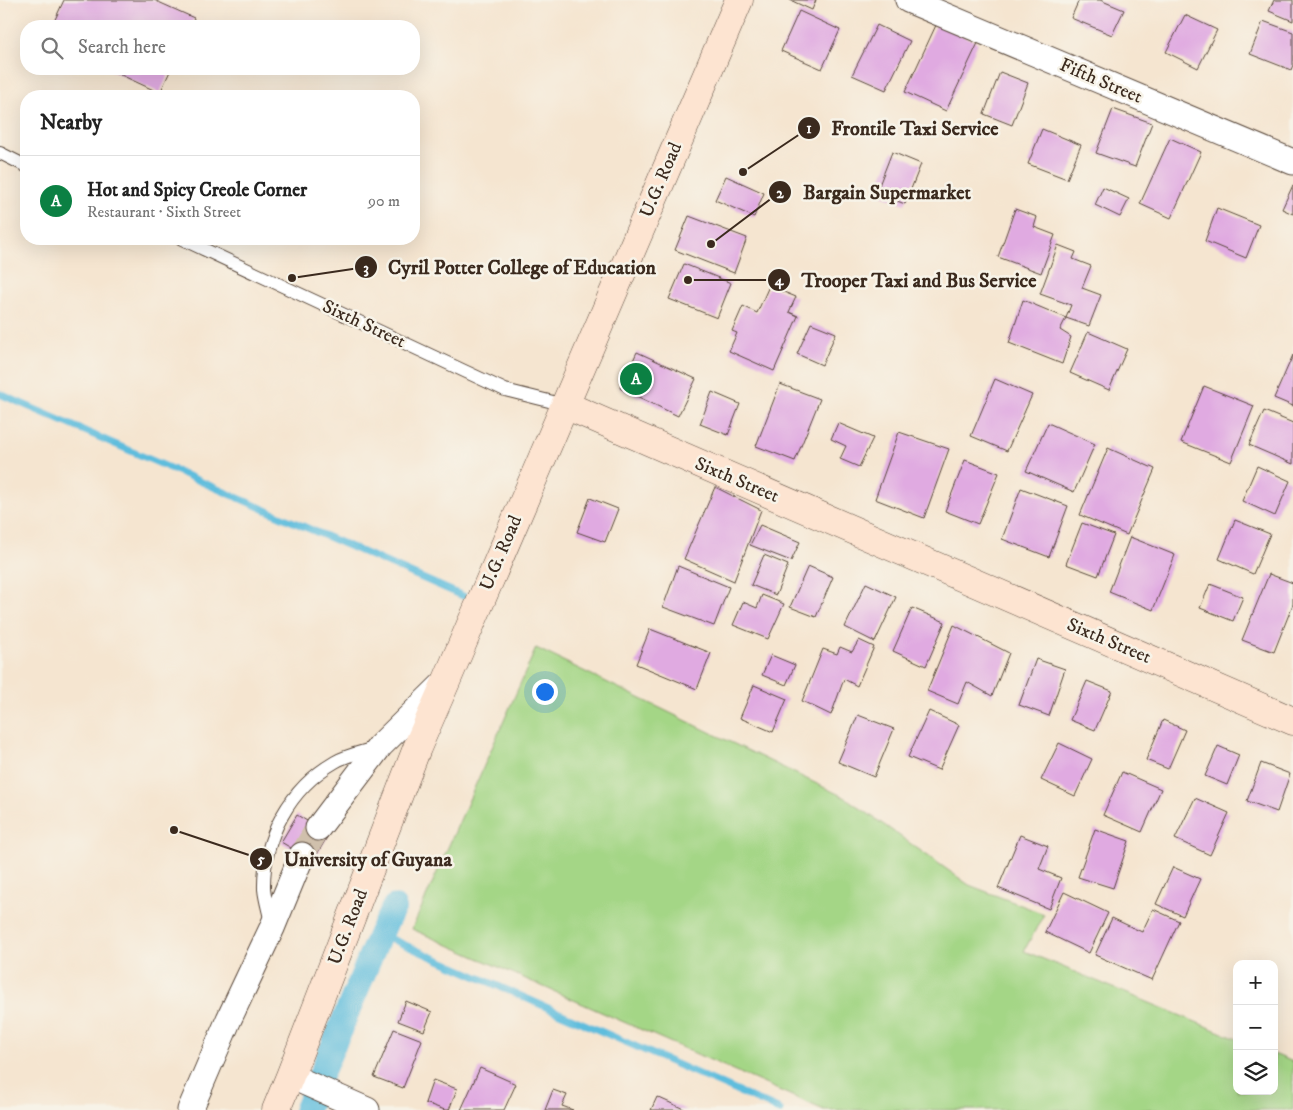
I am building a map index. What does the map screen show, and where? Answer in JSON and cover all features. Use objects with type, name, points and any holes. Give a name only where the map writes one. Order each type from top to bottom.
[{"type":"street","name":"U.G. Road","points":[[276,1110],[299,1080],[416,748],[738,0]]},
{"type":"street","name":"Fifth Street","points":[[908,0],[1293,162]]},
{"type":"street","name":"Sixth Street","points":[[565,405],[1293,721]]},
{"type":"street","points":[[318,828],[380,746],[446,682]]},
{"type":"street","points":[[190,1110],[229,1019],[272,928],[302,855]]},
{"type":"street","points":[[299,1080],[367,1110]]},
{"type":"lane","points":[[0,153],[20,163]]},
{"type":"lane","name":"Sixth Street","points":[[195,245],[505,390],[565,405]]},
{"type":"lane","points":[[272,928],[264,890],[266,861],[272,836],[284,811],[305,786],[322,770],[337,761],[380,746]]},
{"type":"green space","points":[[536,648],[846,798],[969,885],[1044,914],[1024,951],[1233,1037],[1233,1095],[1278,1095],[1278,1056],[1293,1062],[1293,1110],[824,1110],[412,929]]},
{"type":"building","points":[[64,0],[154,0],[194,18],[193,20],[55,20]]},
{"type":"building","points":[[790,0],[816,0],[812,10]]},
{"type":"building","points":[[1079,0],[1100,0],[1124,10],[1112,35],[1071,18]]},
{"type":"building","points":[[1274,0],[1293,0],[1293,21],[1269,11]]},
{"type":"building","points":[[799,11],[840,30],[822,69],[781,51]]},
{"type":"building","points":[[1185,15],[1217,30],[1198,68],[1166,52]]},
{"type":"building","points":[[1263,21],[1293,32],[1293,65],[1291,70],[1250,54]]},
{"type":"building","points":[[937,23],[978,43],[946,111],[905,92]]},
{"type":"building","points":[[877,25],[910,41],[886,90],[852,75]]},
{"type":"building","points":[[1000,72],[1028,83],[1012,125],[984,114]]},
{"type":"building","points":[[121,75],[168,75],[161,90],[154,90]]},
{"type":"building","points":[[1113,109],[1152,123],[1135,167],[1096,153]]},
{"type":"building","points":[[1042,129],[1081,145],[1067,179],[1028,164]]},
{"type":"building","points":[[1170,138],[1201,152],[1171,218],[1140,204]]},
{"type":"building","points":[[892,152],[921,164],[905,204],[876,193]]},
{"type":"building","points":[[726,176],[764,193],[754,217],[715,200]]},
{"type":"building","points":[[1293,185],[1293,214],[1282,209]]},
{"type":"building","points":[[1103,187],[1129,199],[1120,217],[1095,205]]},
{"type":"building","points":[[1217,208],[1259,225],[1246,258],[1205,241]]},
{"type":"building","points":[[1015,209],[1037,217],[1034,227],[1055,235],[1041,273],[998,257]]},
{"type":"building","points":[[689,216],[747,238],[734,273],[675,250]]},
{"type":"building","points":[[1058,245],[1076,252],[1073,259],[1091,266],[1082,288],[1101,295],[1089,326],[1066,318],[1071,305],[1040,294]]},
{"type":"building","points":[[684,264],[731,283],[717,318],[669,299]]},
{"type":"building","points":[[769,286],[796,297],[789,312],[798,316],[774,371],[729,351],[737,333],[732,331],[743,306],[757,313]]},
{"type":"building","points":[[1023,300],[1066,318],[1060,330],[1071,337],[1062,364],[1009,343]]},
{"type":"building","points":[[811,323],[836,333],[822,365],[797,354]]},
{"type":"building","points":[[1088,332],[1127,349],[1109,390],[1070,373]]},
{"type":"building","points":[[637,352],[696,379],[678,416],[620,388]]},
{"type":"building","points":[[1293,355],[1293,406],[1274,398]]},
{"type":"building","points":[[995,379],[1032,395],[1007,451],[971,436]]},
{"type":"building","points":[[780,384],[820,399],[795,461],[756,446]]},
{"type":"building","points":[[1204,386],[1254,406],[1231,462],[1181,442]]},
{"type":"building","points":[[712,392],[740,404],[728,435],[700,424]]},
{"type":"building","points":[[1264,411],[1293,423],[1293,464],[1249,445]]},
{"type":"building","points":[[838,423],[873,438],[859,467],[840,459],[846,446],[831,439]]},
{"type":"building","points":[[1048,423],[1095,444],[1074,492],[1026,471]]},
{"type":"building","points":[[899,432],[949,449],[924,518],[875,499]]},
{"type":"building","points":[[1108,448],[1155,469],[1127,535],[1080,515]]},
{"type":"building","points":[[965,460],[999,473],[978,524],[945,511]]},
{"type":"building","points":[[1257,466],[1290,481],[1275,516],[1242,501]]},
{"type":"building","points":[[715,487],[761,510],[734,581],[684,559]]},
{"type":"building","points":[[1021,488],[1068,506],[1049,557],[1002,539]]},
{"type":"building","points":[[590,498],[618,509],[605,542],[577,532]]},
{"type":"building","points":[[1235,520],[1270,534],[1253,574],[1219,559]]},
{"type":"building","points":[[1082,523],[1114,535],[1098,576],[1066,564]]},
{"type":"building","points":[[760,525],[800,542],[791,561],[750,545]]},
{"type":"building","points":[[1130,537],[1175,555],[1153,610],[1109,592]]},
{"type":"building","points":[[764,555],[788,565],[776,595],[751,585]]},
{"type":"building","points":[[678,566],[729,587],[714,626],[663,607]]},
{"type":"building","points":[[808,566],[833,577],[816,617],[790,607]]},
{"type":"building","points":[[1269,574],[1293,583],[1293,604],[1274,652],[1242,640]]},
{"type":"building","points":[[866,583],[896,597],[875,642],[845,627]]},
{"type":"building","points":[[1210,584],[1243,597],[1233,621],[1200,608]]},
{"type":"building","points":[[762,595],[784,604],[768,639],[733,625],[743,602],[757,608]]},
{"type":"building","points":[[912,608],[945,622],[926,666],[893,651]]},
{"type":"building","points":[[954,625],[1009,653],[992,696],[967,682],[958,704],[927,691]]},
{"type":"building","points":[[650,629],[711,653],[697,689],[636,664]]},
{"type":"building","points":[[859,640],[874,647],[857,686],[844,679],[831,715],[802,701],[823,649],[837,654],[840,647],[852,652]]},
{"type":"building","points":[[771,655],[795,665],[786,685],[762,675]]},
{"type":"building","points":[[1036,659],[1065,669],[1049,716],[1019,705]]},
{"type":"building","points":[[1087,681],[1112,691],[1095,730],[1070,720]]},
{"type":"building","points":[[754,685],[787,699],[773,732],[740,718]]},
{"type":"building","points":[[929,711],[959,725],[939,770],[908,757]]},
{"type":"building","points":[[858,715],[894,729],[874,777],[838,762]]},
{"type":"building","points":[[1163,720],[1185,730],[1168,769],[1146,760]]},
{"type":"building","points":[[1059,743],[1092,759],[1075,796],[1041,780]]},
{"type":"building","points":[[1218,746],[1239,755],[1227,785],[1205,776]]},
{"type":"building","points":[[1261,763],[1290,774],[1277,812],[1247,801]]},
{"type":"building","points":[[1122,772],[1161,789],[1142,832],[1103,815]]},
{"type":"building","points":[[1195,798],[1229,813],[1210,855],[1175,839]]},
{"type":"building","points":[[297,815],[329,834],[313,861],[281,842]]},
{"type":"building","points":[[1095,829],[1129,841],[1113,888],[1078,877]]},
{"type":"building","points":[[1020,835],[1048,846],[1039,869],[1061,878],[1049,909],[998,888]]},
{"type":"building","points":[[1173,867],[1200,879],[1183,916],[1156,904]]},
{"type":"building","points":[[1064,892],[1108,913],[1089,953],[1045,932]]},
{"type":"building","points":[[1153,909],[1179,921],[1152,980],[1095,955],[1112,918],[1142,932]]},
{"type":"building","points":[[406,1001],[432,1012],[424,1031],[398,1021]]},
{"type":"building","points":[[394,1029],[422,1040],[403,1088],[374,1077]]},
{"type":"building","points":[[480,1068],[516,1084],[504,1110],[461,1110]]},
{"type":"building","points":[[433,1080],[457,1089],[449,1110],[425,1103]]},
{"type":"building","points":[[553,1090],[567,1095],[562,1106],[573,1110],[545,1110]]},
{"type":"building","points":[[657,1097],[686,1110],[651,1110]]},
{"type":"waterway","points":[[0,394],[470,599]]},
{"type":"waterway","points":[[306,1110],[380,934],[394,907]]},
{"type":"waterway","points":[[380,934],[780,1110]]},
{"type":"tunnel","points":[[302,855],[318,828]]},
{"type":"place","name":"Frontile Taxi Service","points":[[743,172]]},
{"type":"place","name":"Bargain Supermarket","points":[[711,244]]},
{"type":"place","name":"Cyril Potter College of Education","points":[[292,278]]},
{"type":"place","name":"Trooper Taxi and Bus Service","points":[[688,280]]},
{"type":"place","name":"Hot and Spicy Creole Corner","points":[[636,379]]},
{"type":"place","name":"University of Guyana","points":[[174,830]]}]
